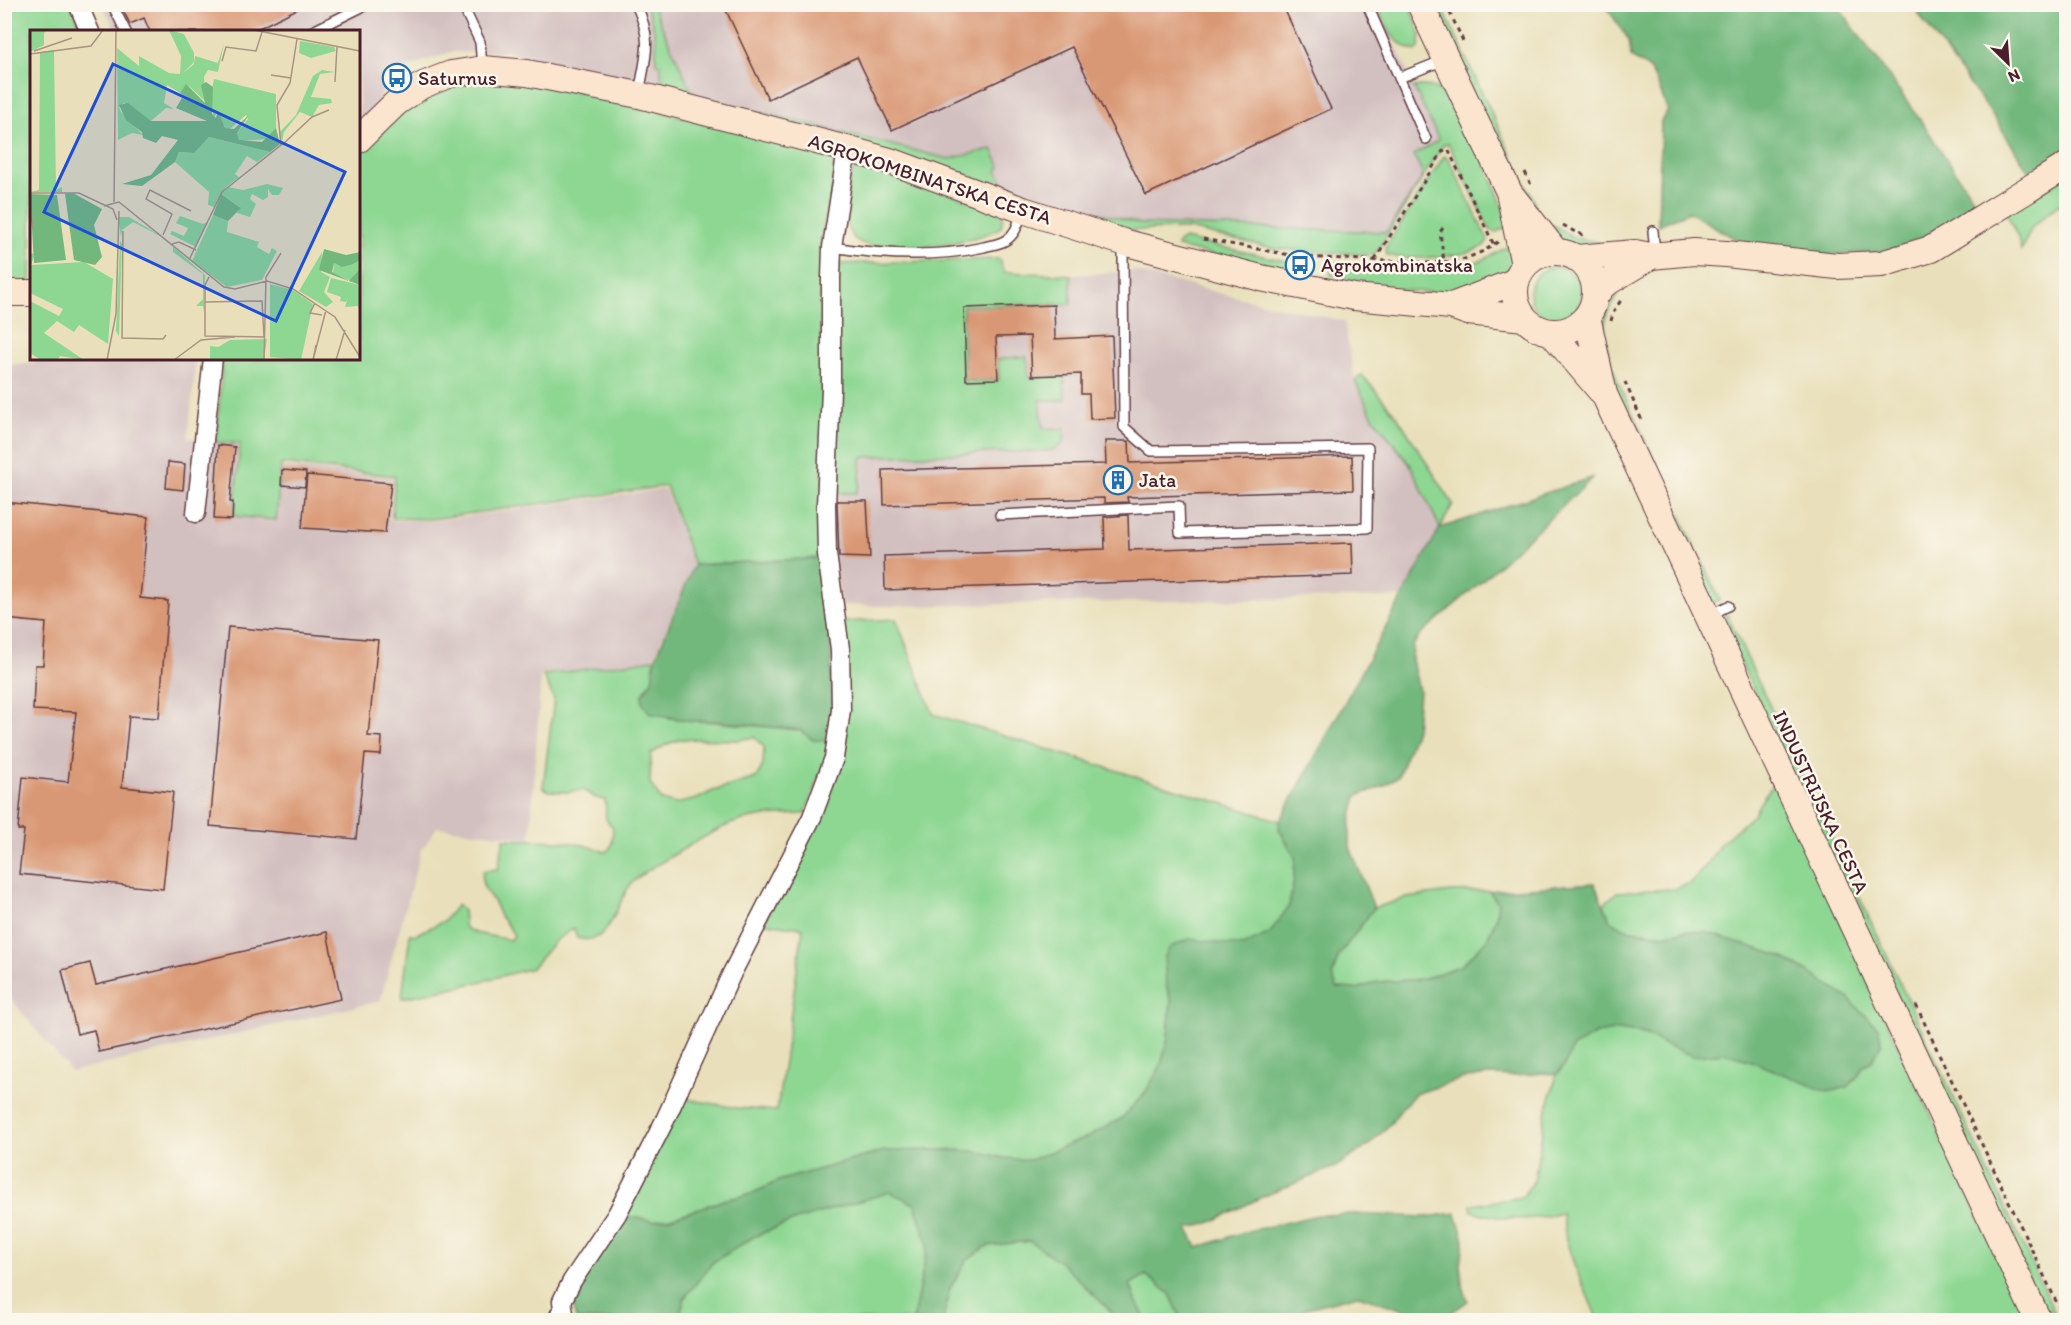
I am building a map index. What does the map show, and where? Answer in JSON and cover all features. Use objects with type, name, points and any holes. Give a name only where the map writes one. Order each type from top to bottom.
[{"type":"street","points":[[78,4],[89,30]]},
{"type":"street","points":[[1420,4],[1456,53],[1520,189],[1573,248],[1588,270],[1592,278],[1597,312]]},
{"type":"street","name":"AGROKOMBINATSKA CESTA","points":[[360,138],[396,103],[421,86],[451,74],[483,69],[527,73],[639,95],[847,149],[893,162],[1023,210],[1123,242],[1297,286],[1381,301],[1451,306],[1468,312],[1524,318]]},
{"type":"street","points":[[566,1320],[562,1301],[572,1281],[617,1214],[665,1120],[732,973],[812,817],[834,758],[841,710],[840,649],[827,554],[826,515],[831,390],[832,247],[847,149]]},
{"type":"street","points":[[1520,273],[1539,255],[1573,248],[1635,253],[1653,247],[1678,253],[1710,253],[1837,266],[1881,264],[1931,249],[2067,166]]},
{"type":"street","points":[[1520,189],[1520,273],[1515,297],[1524,318],[1536,327],[1551,332],[1571,328],[1597,312],[1604,285],[1653,247]]},
{"type":"street","name":"AGROKOMBINATSKA CESTA","points":[[1451,306],[1520,273]]},
{"type":"street","points":[[4,293],[30,293]]},
{"type":"street","name":"INDUSTRIJSKA CESTA","points":[[1597,312],[1588,327],[1604,394]]},
{"type":"street","name":"INDUSTRIJSKA CESTA","points":[[1551,332],[1604,394],[1718,611],[2038,1320]]},
{"type":"street","points":[[196,513],[213,360]]},
{"type":"lane","points":[[112,4],[125,30]]},
{"type":"lane","points":[[315,30],[368,4]]},
{"type":"lane","points":[[462,4],[480,42],[483,69]]},
{"type":"lane","points":[[636,4],[648,36],[639,95]]},
{"type":"lane","points":[[1367,4],[1426,139]]},
{"type":"lane","points":[[1399,78],[1456,53]]},
{"type":"lane","points":[[832,247],[863,252],[923,254],[977,248],[1005,242],[1015,232],[1023,210]]},
{"type":"lane","points":[[1000,515],[1179,506],[1180,533],[1367,528],[1368,448],[1151,451],[1124,426],[1123,242]]},
{"type":"lane","points":[[552,1320],[562,1301]]},
{"type":"path","points":[[1446,4],[1456,53]]},
{"type":"path","points":[[1375,260],[1443,151],[1448,149],[1494,244]]},
{"type":"path","points":[[1520,189],[1523,166]]},
{"type":"path","points":[[1561,224],[1577,233],[1573,248]]},
{"type":"path","points":[[1443,228],[1440,232],[1444,262]]},
{"type":"path","points":[[1202,239],[1301,257],[1433,263],[1462,260],[1484,251],[1502,239]]},
{"type":"path","points":[[1597,312],[1613,313],[1622,298]]},
{"type":"path","points":[[1621,374],[1645,426]]},
{"type":"path","points":[[1912,996],[2065,1320]]},
{"type":"shaded area","points":[[103,5],[1377,5],[1439,140],[1424,147],[1421,180],[1386,232],[1141,224],[1005,187],[997,171],[991,149],[949,159],[606,75],[519,58],[505,49],[503,52],[451,52],[409,67],[387,84],[360,125],[360,30],[116,30]]},
{"type":"shaded area","points":[[999,259],[1004,272],[1071,275],[1134,271],[1344,321],[1355,381],[1373,417],[1411,466],[1440,528],[1404,597],[841,605],[833,557],[842,263]]},
{"type":"shaded area","points":[[45,360],[196,360],[188,438],[239,442],[237,462],[393,478],[390,520],[432,521],[665,489],[693,565],[653,659],[541,674],[530,839],[437,827],[421,851],[380,1001],[71,1072],[5,992],[4,366]]},
{"type":"green space","points":[[4,5],[71,5],[83,30],[30,30],[30,283],[5,283]]},
{"type":"green space","points":[[646,5],[652,5],[694,96],[949,159],[992,149],[1000,166],[997,171],[1005,187],[1141,224],[1386,232],[1421,180],[1422,172],[1414,155],[1439,140],[1414,87],[1431,87],[1441,91],[1450,100],[1471,133],[1490,174],[1509,226],[1496,232],[1490,230],[1448,143],[1443,145],[1378,250],[1372,255],[1276,249],[1189,229],[1129,230],[676,92],[664,82],[661,65],[656,64],[655,34]]},
{"type":"green space","points":[[1377,5],[1409,5],[1421,35],[1419,48],[1415,51],[1407,47],[1390,33]]},
{"type":"green space","points":[[1431,5],[1441,5],[1534,200],[1535,207],[1529,207]]},
{"type":"green space","points":[[1605,5],[1837,5],[1919,118],[1981,210],[1901,251],[1813,256],[1739,241],[1689,212],[1658,225],[1661,121],[1668,111],[1649,68],[1631,57],[1629,40]]},
{"type":"green space","points":[[1912,5],[2066,5],[2066,154],[2031,175],[1996,120]]},
{"type":"green space","points":[[521,80],[591,94],[824,153],[833,159],[837,181],[826,211],[820,249],[821,347],[825,405],[821,558],[694,565],[666,486],[431,519],[392,518],[395,476],[281,464],[276,520],[234,516],[240,444],[216,442],[223,360],[360,360],[360,152],[403,110],[449,86],[475,81]]},
{"type":"green space","points":[[1444,156],[1449,159],[1488,240],[1486,244],[1478,249],[1438,257],[1409,258],[1387,255],[1385,248]]},
{"type":"green space","points":[[864,163],[999,211],[1003,217],[1001,227],[971,238],[927,246],[904,248],[865,244],[850,233],[846,217],[849,183],[856,169]]},
{"type":"green space","points":[[2066,176],[2066,219],[2059,204],[2033,226],[2021,250],[2018,237],[2006,212]]},
{"type":"green space","points":[[1553,225],[1575,238],[1598,242],[1604,249],[1566,242],[1547,228]]},
{"type":"green space","points":[[1184,239],[1291,262],[1291,268],[1259,265],[1177,247]]},
{"type":"green space","points":[[1513,243],[1514,262],[1504,277],[1452,294],[1373,288],[1330,275],[1333,263],[1405,269],[1460,266],[1486,258]]},
{"type":"green space","points":[[999,259],[1004,272],[1071,275],[1071,304],[963,306],[964,381],[999,380],[998,359],[1027,356],[1029,378],[1064,376],[1065,400],[1040,400],[1043,428],[1065,429],[1064,442],[1056,449],[1046,451],[862,457],[856,493],[839,493],[834,488],[836,264]]},
{"type":"green space","points":[[1556,267],[1566,269],[1574,275],[1580,283],[1582,293],[1580,303],[1574,311],[1566,317],[1556,319],[1546,317],[1538,311],[1532,303],[1530,293],[1532,283],[1538,275],[1546,269]]},
{"type":"green space","points":[[1618,289],[1605,322],[1609,356],[1617,380],[1720,600],[1712,603],[1615,397],[1596,323],[1603,299]]},
{"type":"green space","points":[[1362,375],[1397,416],[1453,504],[1440,528],[1411,466],[1373,417],[1355,381]]},
{"type":"green space","points":[[1594,477],[1422,633],[1413,645],[1412,660],[1419,691],[1416,729],[1398,777],[1383,786],[1357,796],[1350,824],[1350,847],[1374,908],[1339,955],[1332,976],[1337,988],[1357,989],[1377,982],[1424,979],[1462,965],[1486,941],[1496,919],[1498,903],[1489,891],[1594,883],[1610,920],[1625,929],[1663,935],[1684,931],[1706,932],[1780,956],[1849,999],[1878,1028],[1882,1043],[1872,1060],[1863,1067],[1848,1087],[1827,1092],[1749,1060],[1724,1053],[1693,1056],[1645,1034],[1618,1030],[1596,1034],[1573,1047],[1564,1066],[1557,1074],[1488,1075],[1461,1079],[1415,1094],[1369,1145],[1337,1166],[1262,1197],[1207,1224],[1188,1228],[1197,1248],[1244,1232],[1318,1215],[1425,1217],[1456,1213],[1464,1240],[1461,1265],[1462,1283],[1468,1301],[1449,1314],[1420,1315],[1358,1295],[1303,1309],[1302,1315],[1322,1320],[1182,1320],[1170,1294],[1146,1275],[1130,1284],[1146,1320],[1120,1320],[1060,1262],[1030,1241],[987,1246],[966,1261],[949,1290],[943,1320],[913,1320],[928,1245],[915,1204],[890,1192],[796,1220],[755,1236],[713,1262],[685,1297],[678,1320],[577,1320],[574,1310],[582,1283],[599,1251],[623,1215],[653,1221],[671,1218],[724,1200],[751,1194],[781,1180],[885,1151],[975,1151],[1004,1158],[1030,1160],[1090,1136],[1122,1118],[1145,1093],[1161,1065],[1168,1038],[1171,1001],[1166,984],[1164,958],[1170,947],[1189,939],[1243,946],[1270,933],[1289,906],[1294,880],[1295,857],[1279,829],[1280,821],[1440,528]]},
{"type":"green space","points":[[821,558],[830,609],[833,741],[813,740],[800,730],[717,721],[690,721],[650,713],[643,704],[642,695],[652,681],[655,659],[694,565]]},
{"type":"green space","points":[[1727,615],[2058,1320],[2049,1320],[1720,618]]},
{"type":"green space","points":[[896,619],[933,714],[1280,821],[1279,829],[1295,857],[1294,880],[1289,906],[1270,933],[1243,946],[1189,940],[1166,984],[1171,1001],[1168,1038],[1161,1065],[1145,1093],[1122,1118],[1090,1136],[1030,1160],[1004,1158],[975,1151],[885,1151],[781,1180],[751,1194],[724,1200],[671,1218],[653,1221],[623,1215],[681,1098],[737,1108],[777,1111],[803,928],[764,923],[825,805],[841,622]]},
{"type":"green space","points":[[655,659],[652,681],[642,696],[669,718],[800,730],[813,740],[833,741],[805,814],[746,819],[705,837],[647,870],[634,881],[625,893],[611,923],[598,937],[577,938],[574,928],[556,940],[532,968],[402,998],[410,934],[415,935],[444,921],[457,905],[462,910],[465,928],[475,933],[510,940],[514,936],[500,916],[483,883],[483,871],[498,869],[504,839],[569,842],[605,852],[609,850],[613,827],[606,818],[605,800],[596,798],[583,790],[567,792],[549,791],[543,788],[554,699],[543,675]],"holes":[[[754,737],[764,747],[763,765],[756,778],[713,791],[697,799],[676,804],[661,800],[650,783],[651,754],[681,739],[738,740]]]},
{"type":"green space","points":[[1775,783],[2027,1320],[1598,1320],[1574,1264],[1566,1239],[1562,1213],[1517,1219],[1472,1211],[1471,1205],[1522,1197],[1534,1181],[1545,1116],[1557,1074],[1564,1066],[1573,1047],[1596,1034],[1618,1030],[1645,1034],[1693,1056],[1724,1053],[1749,1060],[1858,1076],[1863,1067],[1873,1060],[1849,999],[1810,973],[1780,956],[1684,931],[1664,935],[1625,929],[1610,920],[1604,904],[1617,892],[1674,889],[1691,883],[1709,862],[1720,844],[1753,815]]},
{"type":"green space","points":[[1489,891],[1498,903],[1496,919],[1486,941],[1462,965],[1424,979],[1377,982],[1357,989],[1337,988],[1332,976],[1339,955],[1374,908],[1406,898],[1451,892]]},
{"type":"green space","points":[[890,1191],[915,1204],[928,1245],[913,1320],[678,1320],[685,1297],[713,1262],[755,1236],[796,1220]]},
{"type":"green space","points":[[1030,1241],[1060,1262],[1120,1320],[943,1320],[949,1290],[966,1261],[987,1246]]},
{"type":"green space","points":[[1146,1275],[1170,1294],[1182,1320],[1146,1320],[1130,1284]]},
{"type":"building","points":[[120,4],[307,4],[255,30],[149,30],[144,18],[130,24]]},
{"type":"building","points":[[723,4],[1282,4],[1331,109],[1146,195],[1072,47],[892,130],[857,57],[768,99]]},
{"type":"building","points":[[1054,305],[1055,339],[1112,336],[1115,418],[1090,419],[1089,394],[1081,394],[1081,374],[1032,376],[1030,336],[996,337],[998,379],[966,380],[964,308]]},
{"type":"building","name":"Jata","points":[[1105,441],[1129,441],[1130,463],[1352,456],[1353,490],[1127,497],[1128,502],[1104,503],[1104,498],[884,505],[883,470],[1106,464]]},
{"type":"building","points":[[218,445],[235,447],[230,502],[233,502],[232,520],[214,519]]},
{"type":"building","points":[[168,462],[185,464],[183,490],[166,488]]},
{"type":"building","points":[[282,470],[306,472],[305,487],[281,485]]},
{"type":"building","points":[[307,475],[391,483],[385,533],[302,528]]},
{"type":"building","points":[[837,501],[867,501],[870,558],[839,557]]},
{"type":"building","points":[[4,502],[148,517],[140,598],[168,601],[159,718],[129,716],[122,787],[173,792],[163,889],[19,874],[24,830],[18,830],[23,777],[68,782],[76,712],[33,710],[35,665],[43,665],[46,623],[4,619]]},
{"type":"building","name":"Jata","points":[[1128,515],[1129,550],[1352,543],[1353,575],[885,590],[884,556],[1105,549],[1104,517]]},
{"type":"building","points":[[228,627],[378,640],[368,736],[382,737],[381,755],[365,754],[356,839],[210,826]]},
{"type":"building","points":[[327,932],[341,999],[99,1052],[94,1030],[77,1034],[62,970],[90,963],[96,985]]},
{"type":"place","name":"Saturnus","points":[[397,78]]},
{"type":"place","name":"Agrokombinatska","points":[[1300,265]]},
{"type":"place","name":"Jata","points":[[1118,480]]}]
